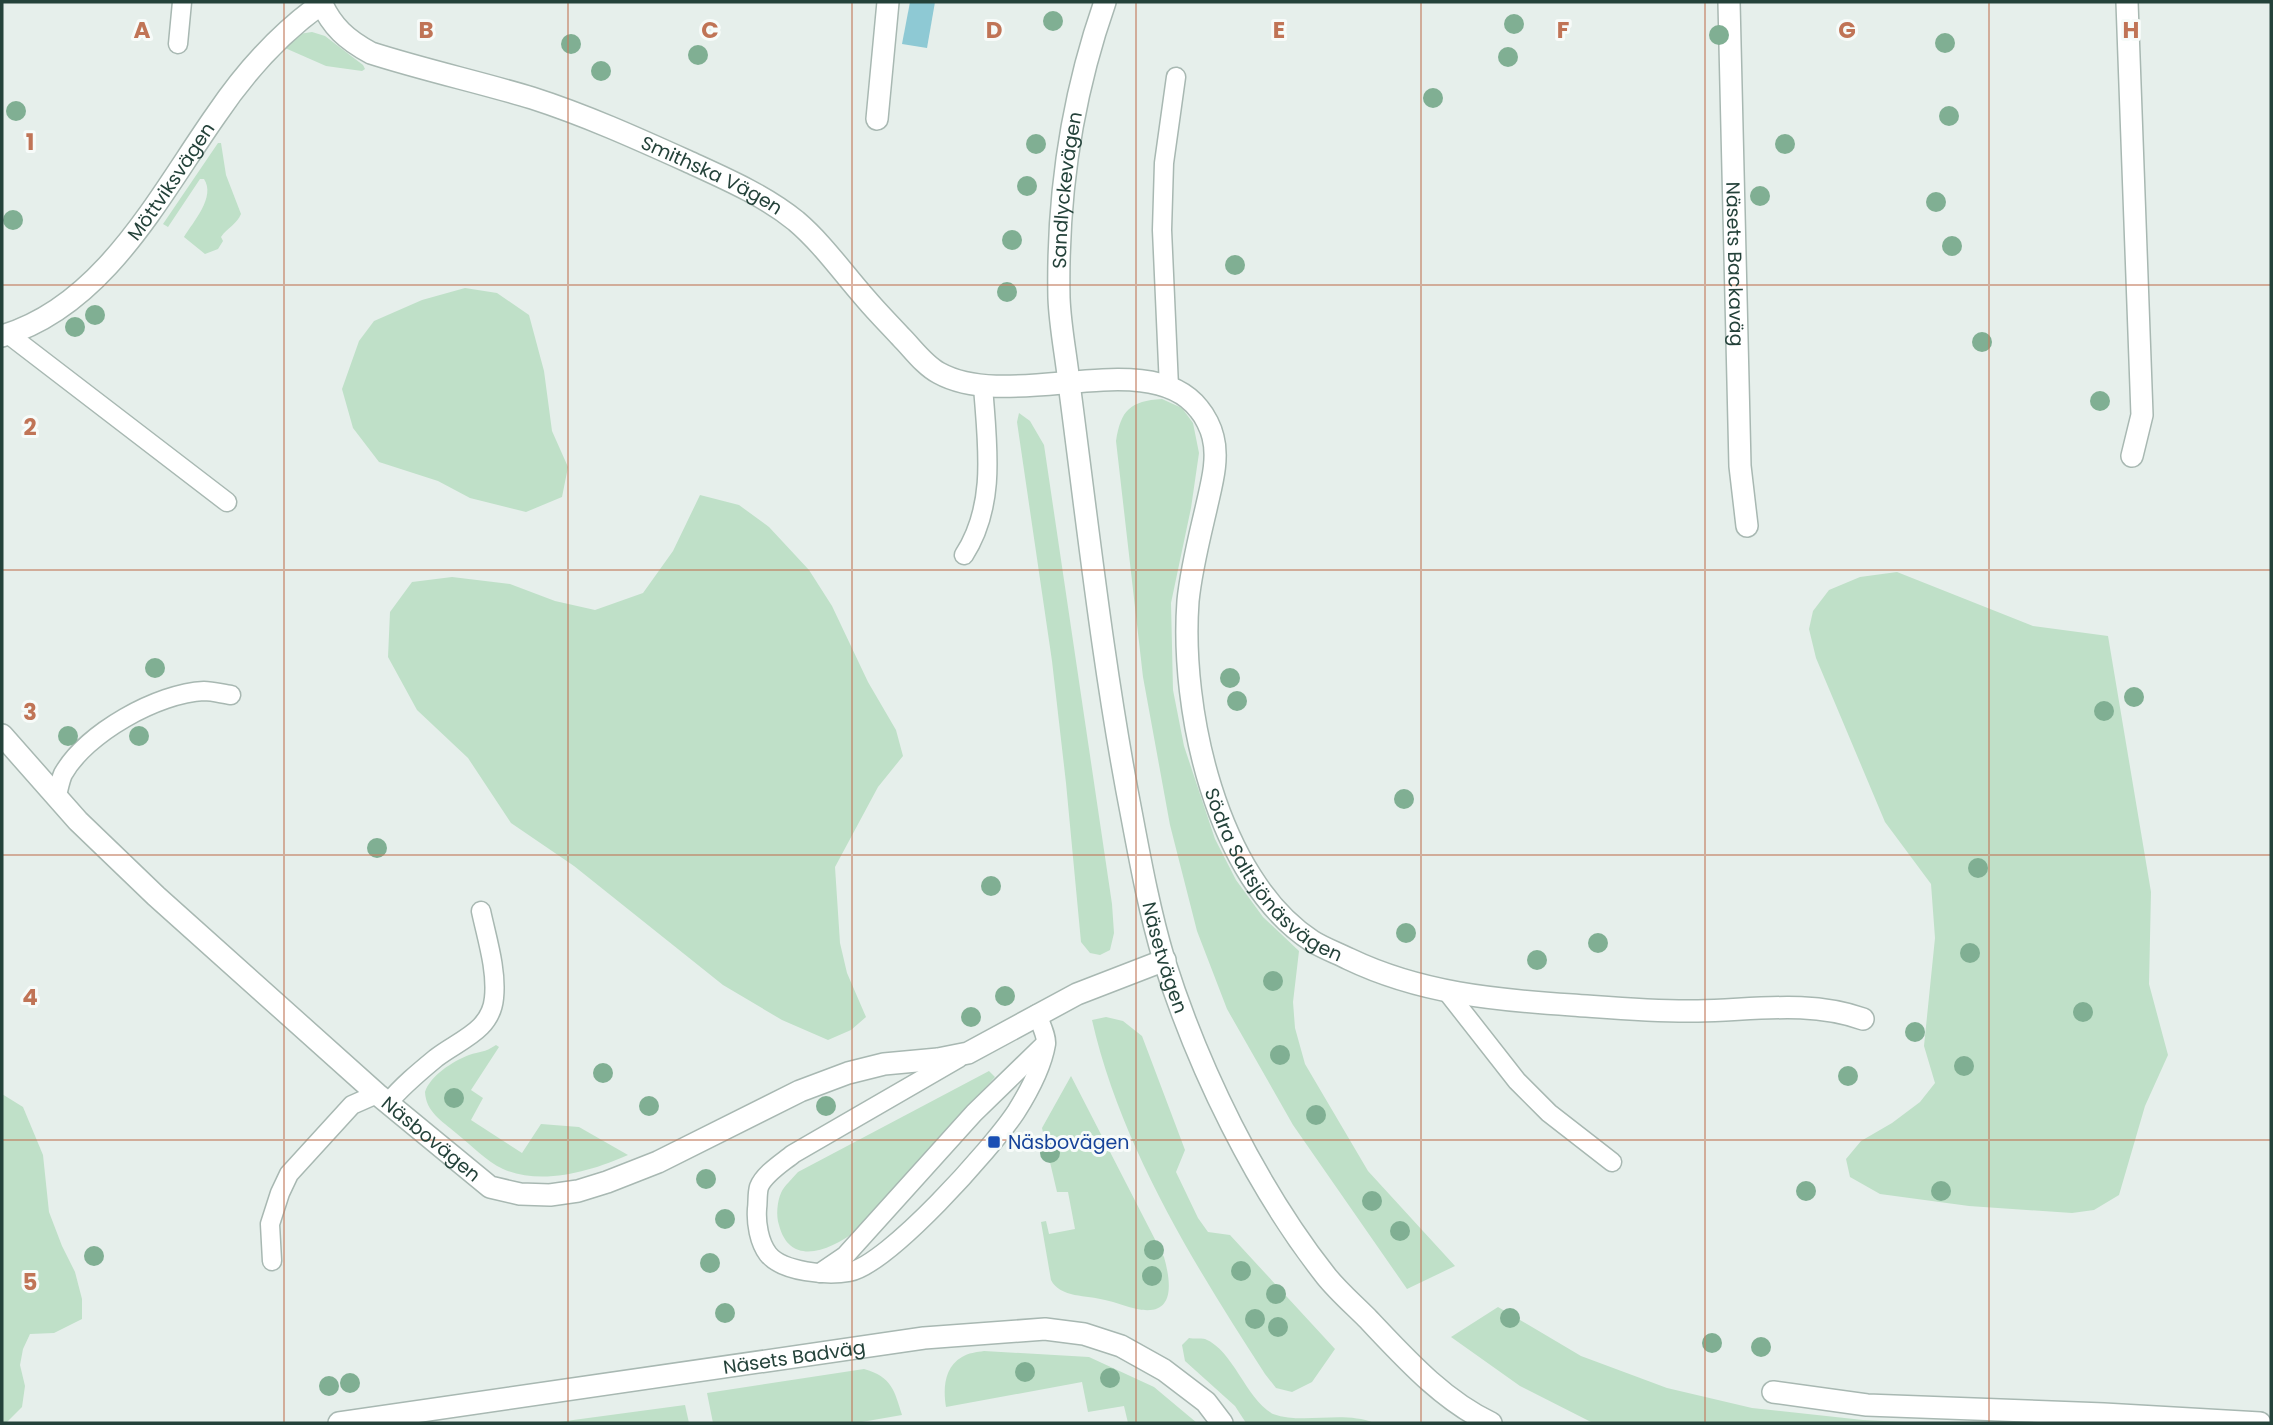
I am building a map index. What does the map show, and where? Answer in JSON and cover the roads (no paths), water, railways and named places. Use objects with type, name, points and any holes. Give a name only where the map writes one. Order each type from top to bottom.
[{"type":"street","points":[[877,119],[888,2]]},
{"type":"street","name":"Sandlyckevägen","points":[[1069,383],[1059,299],[1065,177],[1075,110],[1105,2]]},
{"type":"street","name":"Näsets Backaväg","points":[[1729,2],[1740,466],[1747,526]]},
{"type":"street","points":[[2127,2],[2142,415],[2132,456]]},
{"type":"street","name":"Smithska Vägen","points":[[321,3],[331,23],[347,40],[371,53],[533,99],[588,119],[711,172],[765,199],[797,222],[823,247],[867,301],[923,360],[939,373],[983,386],[1069,383]]},
{"type":"street","name":"Möttviksvägen","points":[[5,335],[34,323],[64,305],[104,268],[156,207],[216,114],[252,68],[293,24],[321,3]]},
{"type":"street","name":"Södra Saltsjönäsvägen","points":[[1069,383],[1115,380],[1155,382],[1180,391],[1201,410],[1213,434],[1214,472],[1195,554],[1188,599],[1187,643],[1196,732],[1224,824],[1242,862],[1261,892],[1286,921],[1315,943],[1411,984],[1448,993],[1643,1010],[1798,1007],[1836,1010],[1863,1019]]},
{"type":"street","name":"Näsetvägen","points":[[1069,383],[1120,755],[1147,895],[1164,960],[1222,1103],[1270,1196],[1327,1277],[1464,1418],[1491,1423]]},
{"type":"street","name":"Näsbovägen","points":[[2,736],[78,821],[156,896],[382,1098],[490,1186],[520,1194],[550,1195],[578,1191],[658,1162],[800,1091],[848,1073],[884,1064],[968,1053],[1077,994],[1164,960]]},
{"type":"street","name":"Näsets Badväg","points":[[339,1423],[925,1338],[1045,1329],[1084,1334],[1121,1346],[1164,1370],[1206,1402],[1222,1423]]},
{"type":"street","points":[[1773,1392],[1867,1405],[2260,1423]]},
{"type":"lane","points":[[178,44],[182,2]]},
{"type":"lane","points":[[1169,387],[1162,230],[1164,163],[1176,77]]},
{"type":"lane","points":[[5,335],[227,502]]},
{"type":"lane","points":[[964,555],[981,523],[987,495],[988,456],[983,386]]},
{"type":"lane","points":[[57,795],[62,776],[75,757],[98,735],[140,710],[179,695],[205,691],[231,695]]},
{"type":"lane","points":[[272,1261],[270,1224],[289,1174],[352,1105],[382,1098],[400,1088],[439,1056],[475,1034],[489,1017],[494,998],[493,971],[481,911]]},
{"type":"lane","points":[[1448,993],[1517,1081],[1549,1113],[1612,1162]]},
{"type":"lane","points":[[968,1053],[793,1154],[773,1170],[759,1186],[757,1213],[758,1231],[769,1255],[783,1265],[820,1273],[850,1272],[877,1259],[928,1213],[994,1142],[1015,1112],[1032,1084],[1046,1042],[1037,1014]]},
{"type":"lane","points":[[820,1273],[845,1256],[974,1113],[1046,1042]]},
{"type":"water","points":[[910,2],[935,2],[927,48],[902,44]]},
{"type":"place","name":"Näsbovägen","points":[[994,1142]]}]
